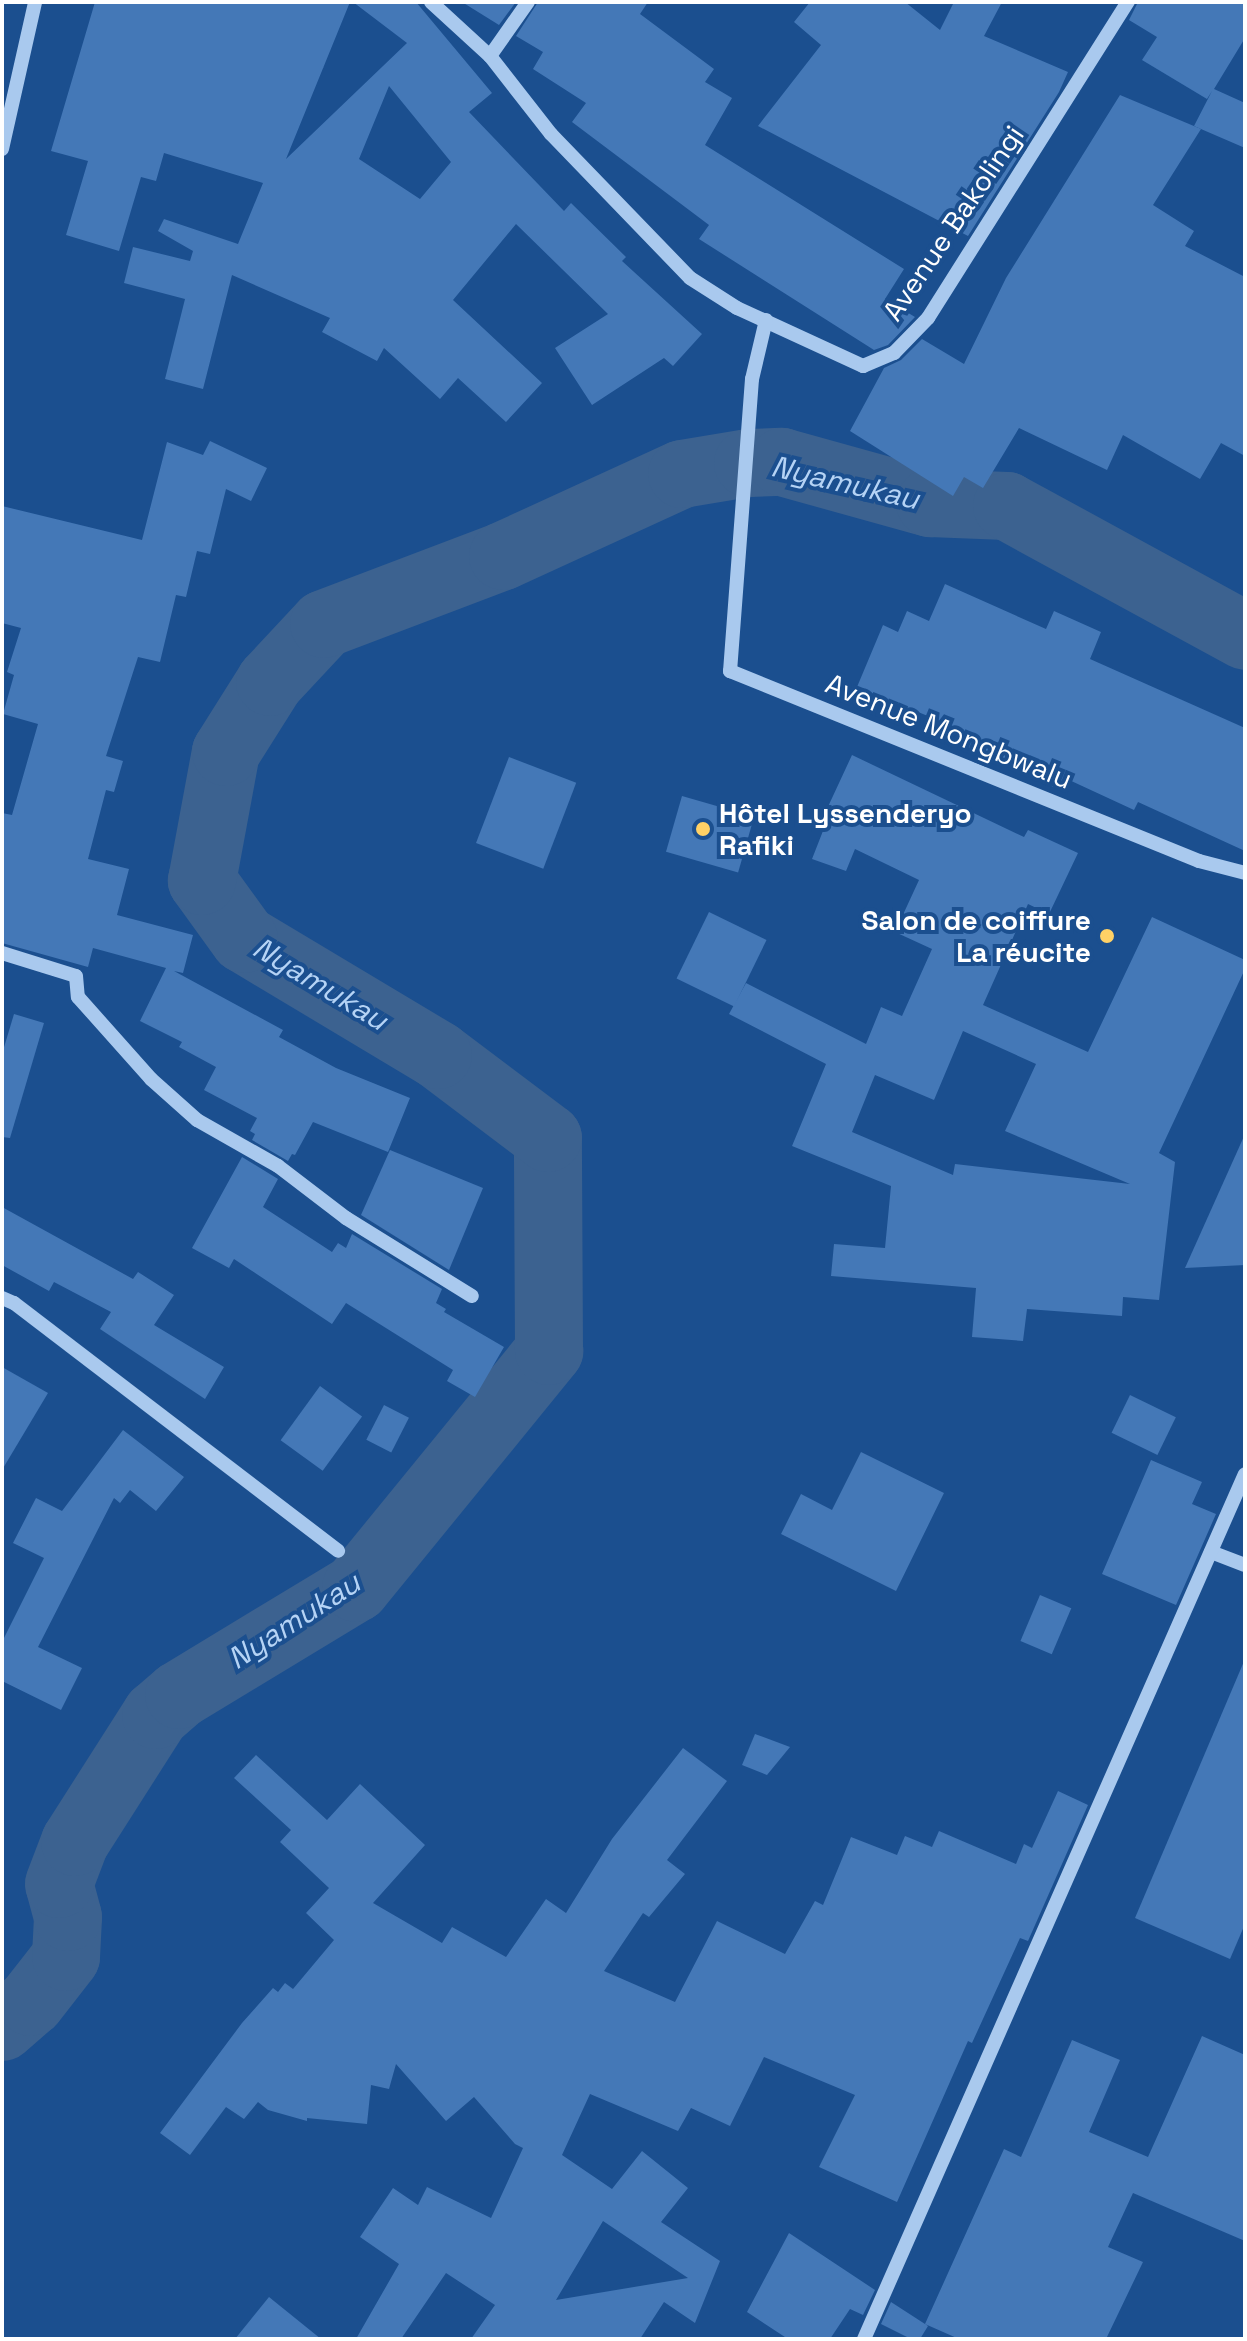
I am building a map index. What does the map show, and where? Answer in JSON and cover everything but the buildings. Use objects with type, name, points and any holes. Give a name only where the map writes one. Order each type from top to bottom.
[{"type":"street","points":[[2,149],[35,2]]},
{"type":"street","name":"Avenue Bakolingi","points":[[431,2],[490,56],[551,134],[690,278],[737,308],[863,366],[894,353],[928,318],[1128,2]]},
{"type":"street","points":[[490,56],[528,2]]},
{"type":"street","name":"Avenue Mongbwalu","points":[[766,320],[752,379],[730,671],[1185,855],[1245,873]]},
{"type":"street","points":[[2,953],[76,976],[78,997],[151,1079],[197,1120],[278,1166],[346,1218],[472,1296]]},
{"type":"street","points":[[2,1298],[14,1303],[338,1551]]},
{"type":"street","points":[[864,2339],[1245,1474]]},
{"type":"street","points":[[1211,1552],[1245,1565]]},
{"type":"waterway","name":"Nyamukau","points":[[2,2027],[31,2002],[66,1957],[68,1917],[59,1884],[75,1842],[156,1715],[179,1695],[356,1588],[549,1351],[548,1138],[438,1055],[244,939],[202,881],[226,752],[270,682],[324,624],[503,556],[682,474],[748,463],[782,462],[930,503],[1007,506],[1245,636]]},
{"type":"place","name":"Hôtel Lyssenderyo Rafiki","points":[[703,829]]},
{"type":"place","name":"Salon de coiffure La réucite","points":[[1107,936]]}]
